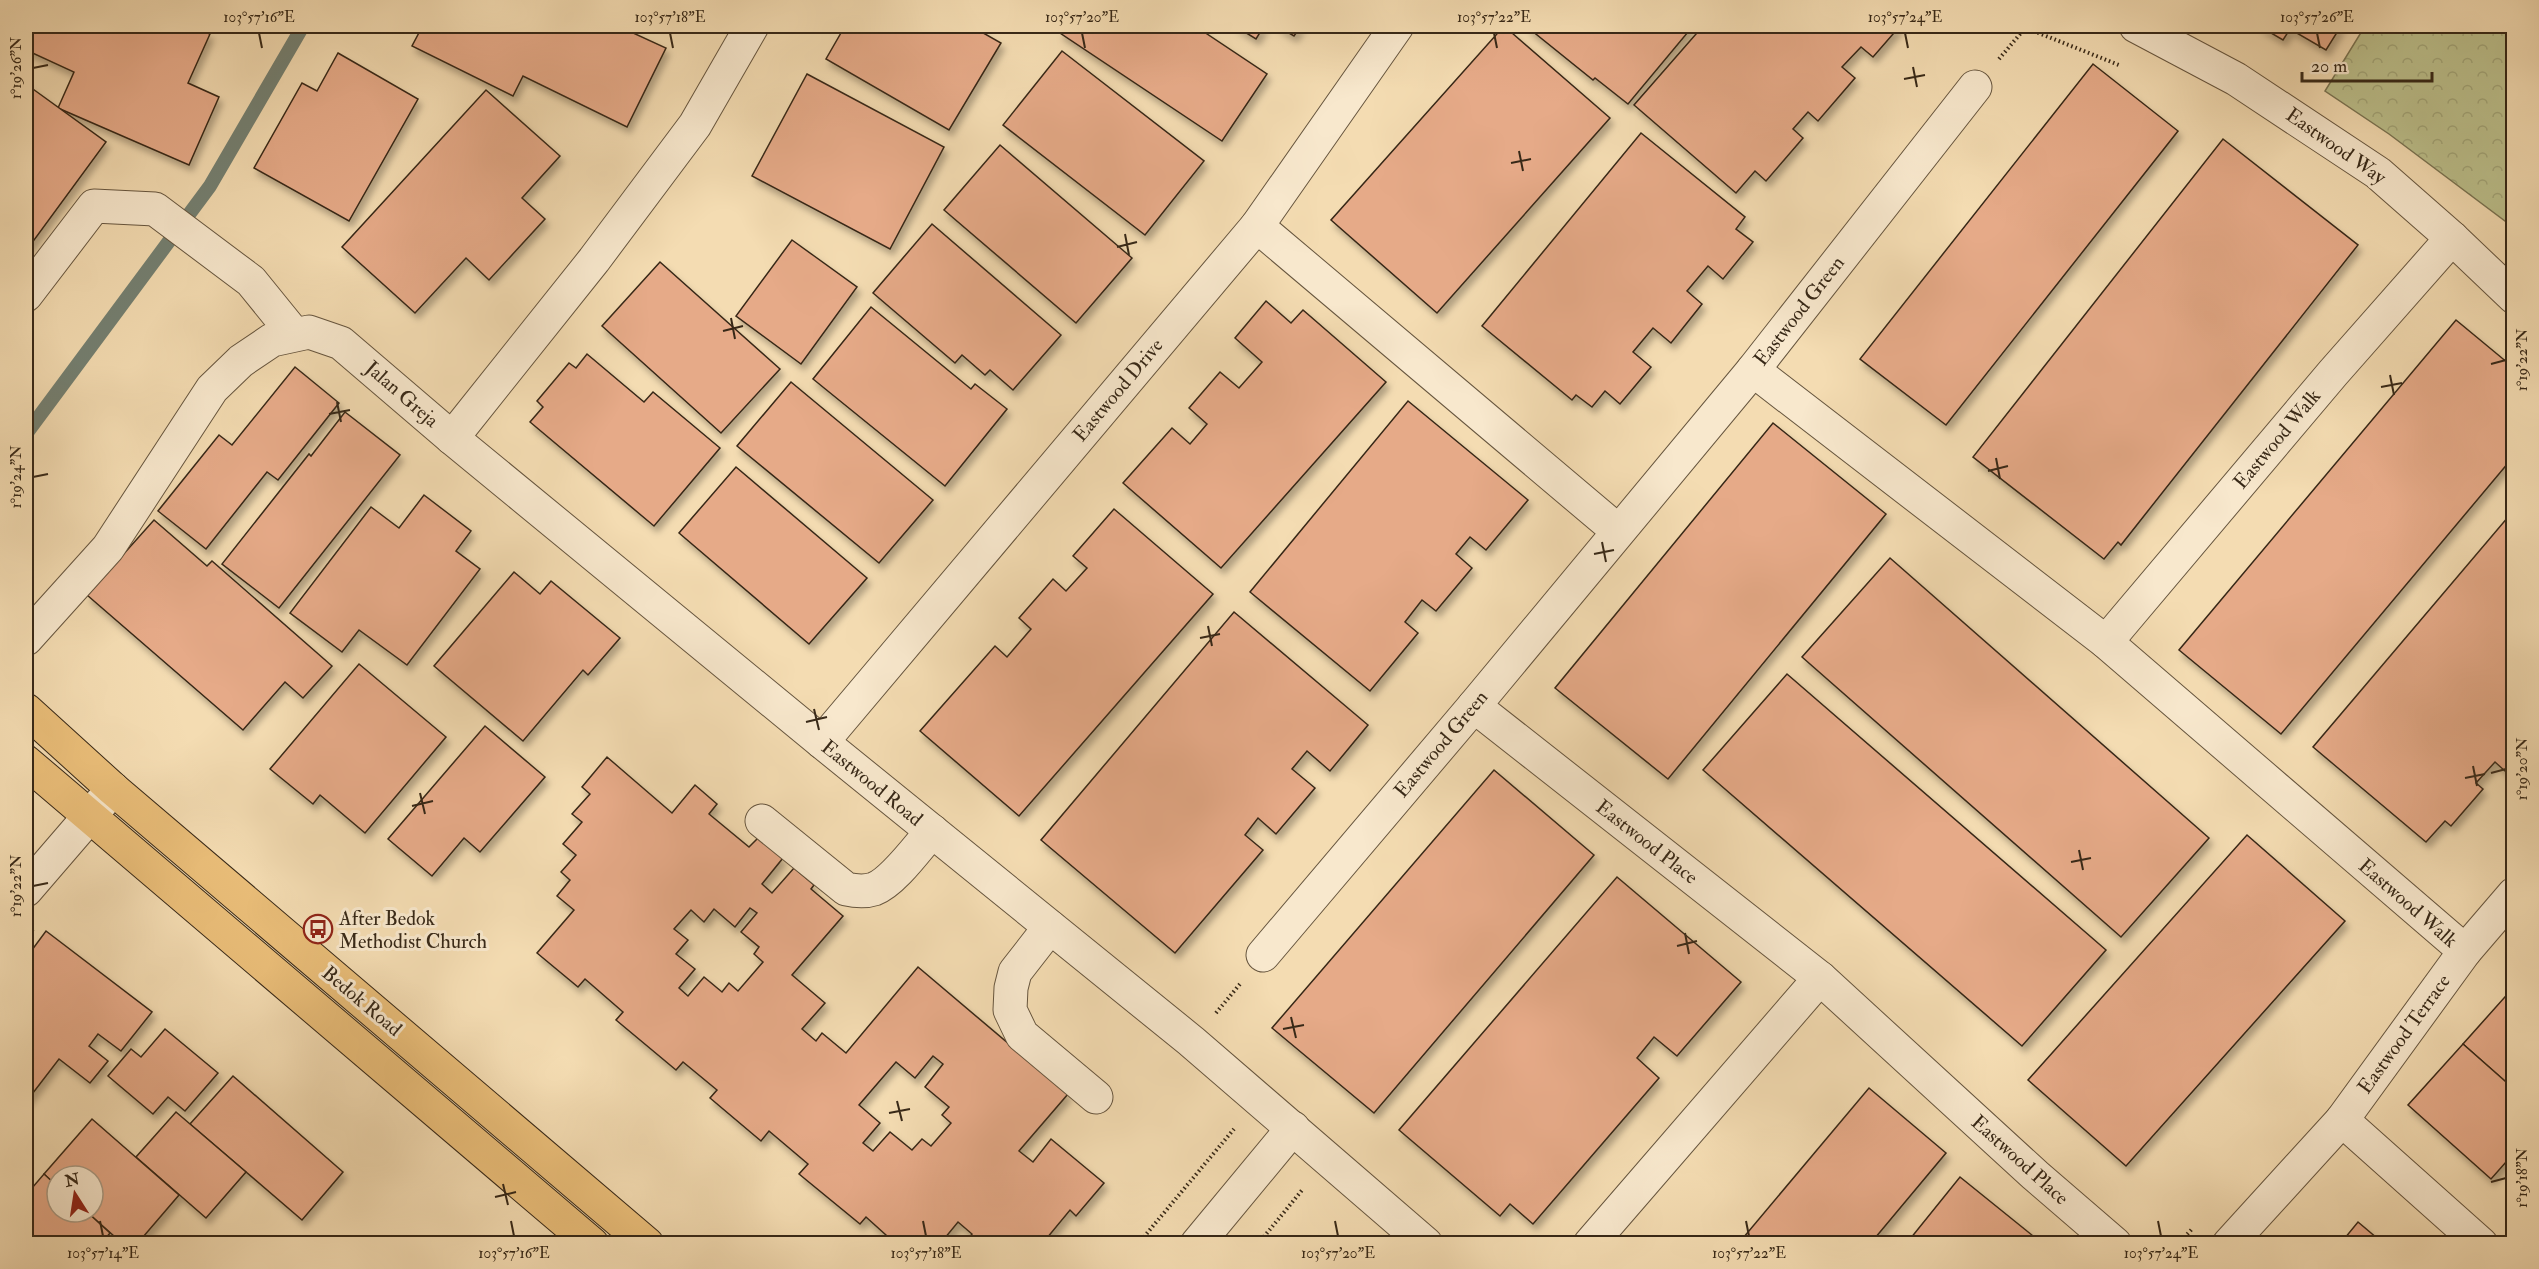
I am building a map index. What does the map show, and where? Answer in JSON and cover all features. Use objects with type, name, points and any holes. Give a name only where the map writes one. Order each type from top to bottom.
[{"type":"main road","name":"Bedok Road","points":[[26,710],[113,789],[647,1244]]},
{"type":"main road","name":"Bedok Road","points":[[26,762],[592,1244]]},
{"type":"street","name":"Jalan Greja","points":[[26,639],[108,548],[212,389],[255,350],[272,340],[294,334],[309,333],[341,343],[452,438],[594,260],[695,125],[752,26]]},
{"type":"street","name":"Eastwood Drive","points":[[822,742],[1257,226],[1397,26]]},
{"type":"street","name":"Eastwood Way","points":[[2136,26],[2236,79],[2378,173],[2452,238],[2514,297]]},
{"type":"street","name":"Eastwood Green","points":[[1263,955],[1474,706],[1753,370],[1976,87]]},
{"type":"street","points":[[26,295],[94,206],[155,208],[251,281],[294,334]]},
{"type":"street","points":[[1257,226],[1618,531]]},
{"type":"street","name":"Eastwood Walk","points":[[2106,642],[2333,373],[2452,238]]},
{"type":"street","name":"Eastwood Walk","points":[[1753,370],[2106,642],[2465,951]]},
{"type":"street","name":"Eastwood Road","points":[[452,438],[1260,1099],[1426,1244]]},
{"type":"street","name":"Eastwood Place","points":[[1474,706],[1820,978],[2008,1151],[2115,1244]]},
{"type":"street","points":[[26,890],[113,789]]},
{"type":"street","points":[[762,821],[846,889],[860,891],[875,889],[890,878],[932,831]]},
{"type":"street","name":"Eastwood Terrace","points":[[2229,1244],[2343,1119],[2465,951],[2514,894]]},
{"type":"street","points":[[1050,927],[1015,972],[1011,988],[1010,1010],[1022,1035],[1096,1097]]},
{"type":"street","points":[[1590,1244],[1820,978]]},
{"type":"street","points":[[2343,1119],[2481,1244]]},
{"type":"street","points":[[1197,1244],[1293,1128]]},
{"type":"path","points":[[2021,26],[2123,66]]},
{"type":"path","points":[[1138,1244],[1260,1099]]},
{"type":"path","points":[[1258,1244],[1329,1159]]},
{"type":"path","points":[[2178,1244],[2198,1222]]},
{"type":"green space","points":[[2365,26],[2513,26],[2513,227],[2389,134],[2325,91]]},
{"type":"building","points":[[26,26],[190,26],[210,34],[188,83],[219,97],[189,165],[58,108],[74,72],[26,50]]},
{"type":"building","points":[[419,26],[618,26],[666,48],[627,127],[523,76],[513,96],[412,46],[422,27]]},
{"type":"building","points":[[845,26],[971,26],[1001,43],[949,130],[826,59]]},
{"type":"building","points":[[1065,26],[1195,26],[1267,74],[1222,141],[1060,33]]},
{"type":"building","points":[[1235,26],[1264,26],[1256,39]]},
{"type":"building","points":[[1277,26],[1301,26],[1294,36]]},
{"type":"building","points":[[1504,26],[1610,118],[1437,313],[1331,220]]},
{"type":"building","points":[[1526,26],[1693,26],[1628,104],[1595,78],[1593,80]]},
{"type":"building","points":[[1703,26],[1900,26],[1873,57],[1861,47],[1842,67],[1855,78],[1818,121],[1808,112],[1793,129],[1803,138],[1766,181],[1755,171],[1736,193],[1634,105]]},
{"type":"building","points":[[2259,26],[2341,26],[2326,50],[2290,29],[2283,40]]},
{"type":"building","points":[[1062,51],[1204,161],[1145,235],[1003,125]]},
{"type":"building","points":[[338,53],[418,99],[349,221],[254,168],[302,83],[317,91]]},
{"type":"building","points":[[2093,64],[2178,131],[1946,425],[1860,359]]},
{"type":"building","points":[[807,74],[944,147],[890,249],[752,176]]},
{"type":"building","points":[[26,84],[106,142],[26,251]]},
{"type":"building","points":[[486,90],[560,156],[522,198],[545,219],[489,280],[466,258],[415,313],[342,247]]},
{"type":"building","points":[[1641,133],[1745,217],[1736,229],[1753,242],[1723,279],[1708,266],[1687,291],[1702,304],[1671,343],[1653,328],[1633,352],[1651,367],[1620,404],[1605,391],[1592,407],[1576,395],[1572,400],[1482,326]]},
{"type":"building","points":[[2223,139],[2358,245],[2121,545],[2118,542],[2104,559],[1973,457]]},
{"type":"building","points":[[1000,145],[1132,258],[1076,323],[944,210]]},
{"type":"building","points":[[932,224],[1061,335],[1013,390],[990,370],[985,375],[962,355],[955,363],[873,293]]},
{"type":"building","points":[[792,240],[857,287],[801,364],[736,316]]},
{"type":"building","points":[[660,262],[780,369],[721,433],[602,326]]},
{"type":"building","points":[[1266,301],[1291,323],[1303,310],[1386,382],[1221,568],[1123,483],[1172,428],[1190,444],[1207,424],[1189,408],[1220,372],[1239,388],[1262,362],[1235,338]]},
{"type":"building","points":[[871,307],[971,389],[975,384],[1007,409],[945,486],[813,379]]},
{"type":"building","points":[[2456,320],[2514,368],[2514,456],[2281,734],[2179,650]]},
{"type":"building","points":[[587,354],[644,402],[653,392],[720,448],[654,526],[530,422],[543,407],[537,401],[569,363],[576,368]]},
{"type":"building","points":[[295,367],[339,403],[278,480],[267,472],[206,549],[158,511],[219,435],[232,445]]},
{"type":"building","points":[[791,382],[933,500],[879,563],[737,446]]},
{"type":"building","points":[[1408,401],[1528,500],[1486,550],[1470,537],[1456,554],[1472,568],[1436,611],[1422,600],[1405,622],[1418,633],[1370,691],[1250,592]]},
{"type":"building","points":[[345,412],[400,455],[279,608],[222,564]]},
{"type":"building","points":[[1773,423],[1886,514],[1668,779],[1555,688]]},
{"type":"building","points":[[736,467],[867,578],[809,644],[679,533]]},
{"type":"building","points":[[424,495],[471,531],[456,551],[480,569],[407,665],[359,630],[342,652],[290,613],[371,507],[399,528]]},
{"type":"building","points":[[1114,509],[1213,594],[1019,816],[920,731],[995,646],[1007,657],[1031,629],[1019,618],[1053,579],[1066,591],[1087,568],[1073,556]]},
{"type":"building","points":[[2514,510],[2514,760],[2505,771],[2495,762],[2476,783],[2483,789],[2451,826],[2445,821],[2426,842],[2313,747]]},
{"type":"building","points":[[154,520],[207,566],[212,561],[332,666],[303,698],[285,682],[243,730],[87,595]]},
{"type":"building","points":[[1890,558],[2209,838],[2121,937],[1802,657]]},
{"type":"building","points":[[514,572],[540,594],[551,581],[620,638],[588,675],[583,670],[523,741],[434,666]]},
{"type":"building","points":[[1234,612],[1368,725],[1330,771],[1307,751],[1292,769],[1315,788],[1276,834],[1258,818],[1245,835],[1263,850],[1175,953],[1041,840]]},
{"type":"building","points":[[359,664],[446,737],[365,833],[320,795],[313,804],[270,769]]},
{"type":"building","points":[[1787,674],[2106,950],[2022,1046],[1703,770]]},
{"type":"building","points":[[485,726],[545,777],[480,852],[464,838],[432,876],[388,839]]},
{"type":"building","points":[[607,757],[672,813],[695,785],[717,804],[709,814],[749,847],[758,838],[783,858],[762,884],[772,893],[794,868],[814,885],[811,889],[843,916],[792,975],[825,1003],[802,1029],[816,1041],[822,1033],[846,1053],[918,967],[1068,1094],[1019,1151],[1033,1162],[1051,1139],[1104,1183],[1076,1216],[1070,1210],[1042,1244],[964,1244],[972,1234],[958,1222],[940,1244],[896,1244],[866,1217],[860,1224],[799,1174],[808,1164],[769,1131],[761,1141],[710,1098],[717,1090],[683,1062],[676,1070],[616,1020],[623,1012],[585,979],[578,987],[537,953],[574,910],[557,896],[570,880],[561,872],[576,855],[563,844],[582,822],[572,814],[590,794],[582,787]],"holes":[[[750,908],[757,913],[741,932],[759,947],[754,954],[763,962],[738,991],[729,983],[722,992],[704,977],[688,996],[679,988],[695,969],[676,954],[688,940],[674,929],[691,910],[704,922],[714,909],[735,927]],[[933,1056],[943,1064],[925,1087],[949,1107],[942,1115],[951,1123],[931,1146],[922,1139],[912,1150],[890,1132],[873,1151],[863,1143],[880,1123],[859,1105],[896,1062],[915,1078]]]},
{"type":"building","points":[[1494,770],[1594,855],[1374,1113],[1272,1028]]},
{"type":"building","points":[[2247,835],[2345,921],[2126,1166],[2028,1080]]},
{"type":"building","points":[[1617,877],[1741,982],[1677,1056],[1654,1037],[1637,1058],[1659,1078],[1533,1224],[1510,1204],[1500,1216],[1399,1130]]},
{"type":"building","points":[[46,931],[152,1012],[121,1051],[98,1034],[89,1046],[108,1061],[90,1083],[59,1059],[26,1102],[26,958]]},
{"type":"building","points":[[2512,989],[2514,991],[2514,1089],[2463,1044]]},
{"type":"building","points":[[165,1029],[218,1073],[185,1111],[168,1097],[153,1114],[108,1076],[131,1049],[141,1057]]},
{"type":"building","points":[[2463,1044],[2514,1089],[2514,1153],[2491,1179],[2408,1105]]},
{"type":"building","points":[[233,1076],[343,1172],[302,1220],[190,1124]]},
{"type":"building","points":[[1869,1088],[1946,1153],[1870,1244],[1738,1244]]},
{"type":"building","points":[[176,1112],[246,1172],[206,1218],[136,1157]]},
{"type":"building","points":[[92,1119],[179,1195],[137,1244],[123,1244],[100,1224],[105,1224],[105,1164],[53,1164]]},
{"type":"building","points":[[44,1174],[45,1224],[100,1224],[110,1233],[101,1244],[36,1244],[26,1234],[26,1195]]},
{"type":"building","points":[[1960,1177],[2043,1244],[1906,1244]]},
{"type":"building","points":[[2358,1222],[2384,1244],[2340,1244]]},
{"type":"waterway","points":[[26,434],[210,186],[303,26]]},
{"type":"place","name":"After Bedok Methodist Church","points":[[318,929]]}]
